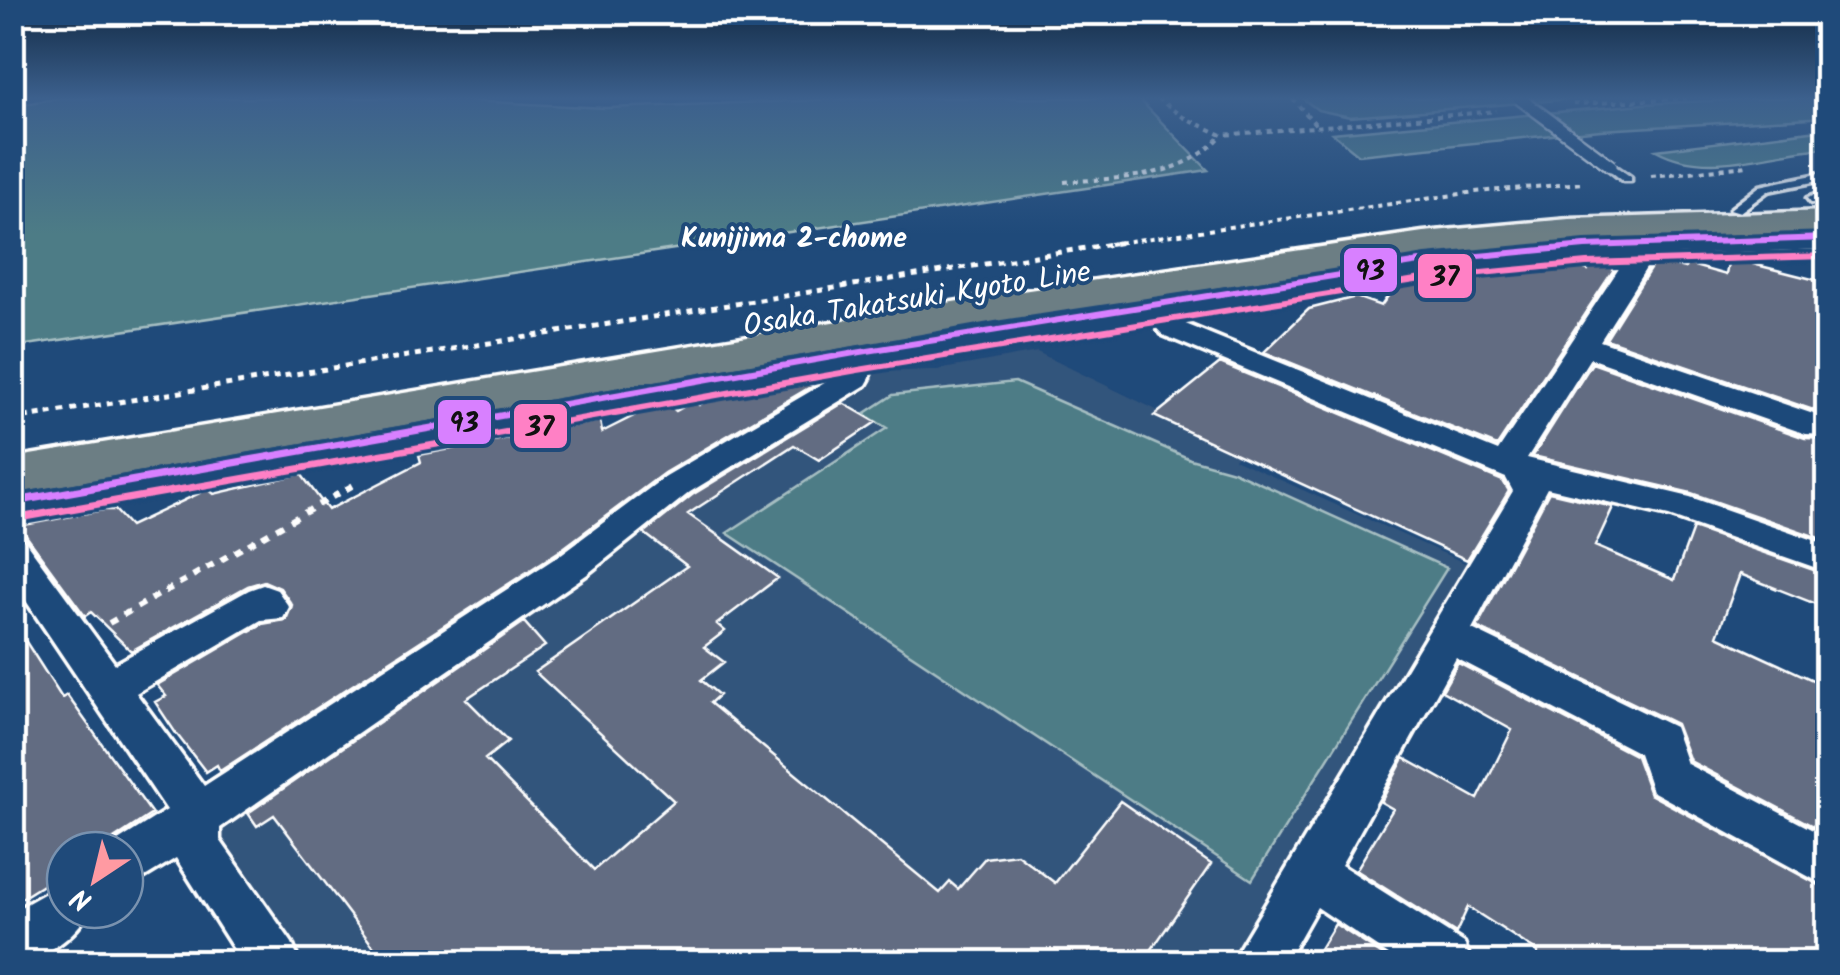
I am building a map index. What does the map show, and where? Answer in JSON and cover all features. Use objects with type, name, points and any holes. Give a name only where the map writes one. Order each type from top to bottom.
[{"type":"main road","name":"Osaka Takatsuki Kyoto Line","points":[[12,450],[1290,242],[1511,218],[1736,210],[1826,200]]},
{"type":"main road","name":"Osaka Takatsuki Kyoto Line","points":[[16,530],[977,311],[1404,246],[1570,231],[1826,200]]},
{"type":"street","points":[[273,962],[195,846],[198,815],[77,641],[16,530],[855,353],[1148,304],[1426,261],[1627,244],[1828,238]]},
{"type":"street","points":[[1257,962],[1531,491],[1522,471],[1510,458],[1640,257],[1627,244]]},
{"type":"street","points":[[1148,304],[1174,329],[1522,471],[1677,506],[1828,559]]},
{"type":"street","points":[[1585,346],[1818,426]]},
{"type":"street","points":[[145,852],[573,565],[678,484],[855,378],[855,353]]},
{"type":"street","points":[[110,687],[263,600],[269,608]]},
{"type":"street","points":[[1445,634],[1658,741],[1668,777],[1828,864]]},
{"type":"street","points":[[1311,874],[1444,962]]},
{"type":"street","points":[[12,944],[45,921]]},
{"type":"lane","points":[[1581,144],[1627,179]]},
{"type":"path","points":[[1064,182],[1165,170],[1202,154],[1213,144]]},
{"type":"path","points":[[12,418],[1229,225],[1458,194],[1754,166]]},
{"type":"path","points":[[77,641],[366,477]]},
{"type":"shaded area","points":[[1037,352],[1241,451],[1234,459],[1467,564],[1232,962],[304,962],[214,833],[224,812],[624,533],[876,372],[937,370]]},
{"type":"green space","points":[[13,144],[1182,144],[1208,170],[13,347]]},
{"type":"green space","points":[[1345,144],[1470,144],[1359,155]]},
{"type":"green space","points":[[1709,144],[1827,144],[1827,148],[1718,163],[1676,158],[1656,150]]},
{"type":"green space","points":[[1015,382],[1190,459],[1233,471],[1447,568],[1252,880],[727,533],[887,428],[864,414],[893,395]]},
{"type":"building","points":[[1729,258],[1828,283],[1828,415],[1606,339],[1655,261],[1685,268],[1687,264],[1726,275]]},
{"type":"building","points":[[1592,261],[1615,268],[1497,446],[1264,352],[1309,309],[1356,297],[1381,306],[1398,282],[1563,263],[1588,270]]},
{"type":"building","points":[[1220,363],[1503,481],[1509,491],[1467,560],[1154,416]]},
{"type":"building","points":[[1592,363],[1805,438],[1828,439],[1828,541],[1691,493],[1533,456]]},
{"type":"building","points":[[804,382],[812,386],[664,473],[558,552],[220,771],[217,765],[206,772],[175,732],[155,702],[166,696],[157,685],[262,624],[286,620],[292,605],[280,588],[264,581],[248,586],[131,651],[91,612],[85,616],[19,526],[115,510],[130,526],[208,489],[214,494],[301,474],[328,510],[421,462],[419,455],[600,421],[602,432],[646,410],[670,406],[676,411],[694,401],[699,405],[712,398]]},
{"type":"building","points":[[843,403],[876,422],[819,460],[794,445],[688,514],[778,578],[717,624],[725,631],[704,647],[724,662],[701,680],[719,695],[710,703],[940,893],[950,882],[958,889],[985,858],[1017,854],[1055,883],[1120,801],[1211,864],[1143,962],[385,962],[274,815],[257,826],[248,813],[524,622],[545,646],[466,699],[508,741],[485,759],[594,870],[674,801],[535,672],[687,566],[644,533],[692,495]]},
{"type":"building","points":[[1549,492],[1613,507],[1595,546],[1674,580],[1693,528],[1828,575],[1828,609],[1740,574],[1717,636],[1828,687],[1828,834],[1690,761],[1676,724],[1477,627]]},
{"type":"building","points":[[12,620],[62,698],[67,695],[152,814],[128,830],[45,830],[45,883],[12,904]]},
{"type":"building","points":[[1458,663],[1636,756],[1650,794],[1828,890],[1828,962],[1536,962],[1538,952],[1468,907],[1456,933],[1356,870],[1393,809],[1381,802],[1404,758],[1478,799],[1512,730],[1442,691]]},
{"type":"building","points":[[1335,924],[1393,962],[1312,962]]},
{"type":"transit line","name":"93","points":[[12,502],[855,353],[1426,261],[1585,246],[1828,238]]},
{"type":"transit line","name":"37","points":[[15,519],[858,370],[1428,278],[1586,263],[1828,256]]},
{"type":"district","name":"Kunijima 2-chome","points":[[794,239]]}]
